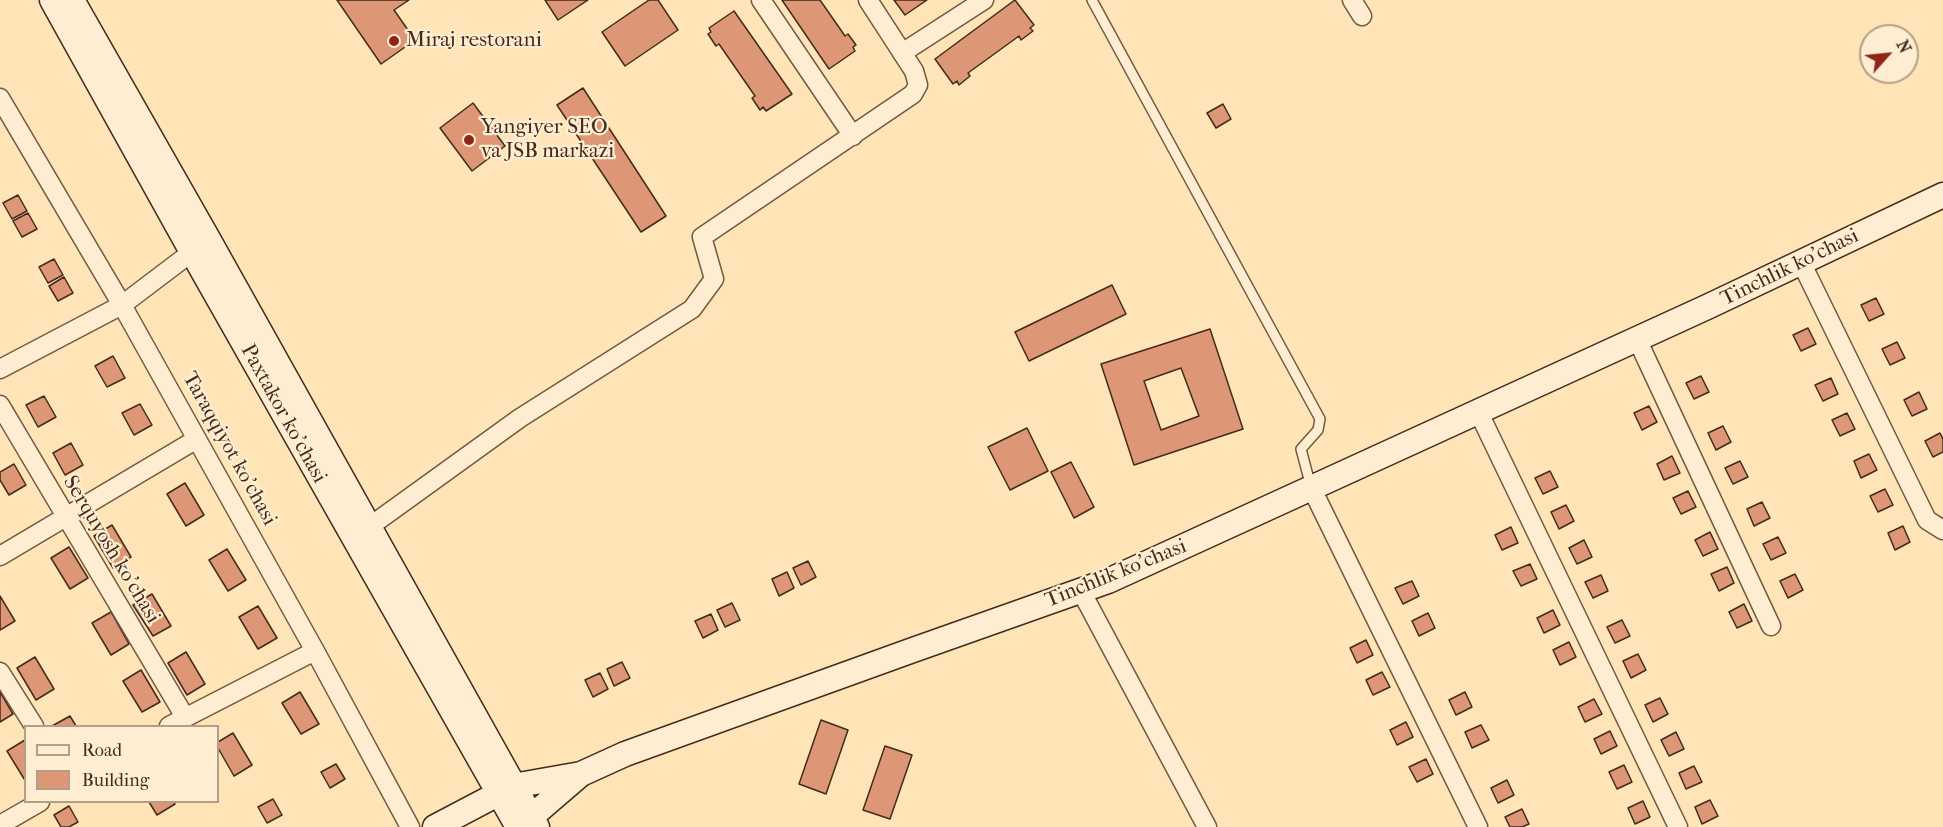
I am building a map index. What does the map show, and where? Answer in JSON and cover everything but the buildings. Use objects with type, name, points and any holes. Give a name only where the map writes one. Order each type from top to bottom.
[{"type":"main road","name":"Paxtakor ko'chasi","points":[[68,4],[192,252],[506,790]]},
{"type":"main road","name":"Paxtakor ko'chasi","points":[[68,4],[369,527],[522,824]]},
{"type":"main road","name":"Tinchlik ko'chasi","points":[[435,827],[506,790],[581,774],[636,750],[1108,581],[1637,339],[1943,195]]},
{"type":"main road","points":[[1917,207],[1943,205]]},
{"type":"main road","name":"Tinchlik ko'chasi","points":[[522,824],[581,774]]},
{"type":"street","points":[[760,0],[853,136]]},
{"type":"street","points":[[369,527],[520,418],[692,309],[714,279],[702,237],[913,94],[918,85],[914,71],[868,0]]},
{"type":"street","points":[[902,53],[984,0]]},
{"type":"street","points":[[1352,0],[1362,16]]},
{"type":"street","name":"Taraqqiyot ko'chasi","points":[[0,98],[122,305],[315,651],[410,827]]},
{"type":"street","points":[[0,369],[122,305],[192,252]]},
{"type":"street","points":[[1801,262],[1927,520],[1943,530]]},
{"type":"street","points":[[1637,339],[1771,626]]},
{"type":"street","name":"Serquyosh ko'chasi","points":[[0,405],[66,517],[177,722]]},
{"type":"street","points":[[1478,411],[1678,827]]},
{"type":"street","points":[[0,556],[197,439]]},
{"type":"street","points":[[1311,487],[1478,827]]},
{"type":"street","points":[[1081,591],[1207,827]]},
{"type":"street","points":[[177,722],[315,651]]},
{"type":"street","points":[[0,672],[33,725]]},
{"type":"street","points":[[0,825],[37,803]]},
{"type":"lane","points":[[1092,0],[1320,419],[1318,430],[1301,448],[1311,487]]},
{"type":"place","name":"Miraj restorani","points":[[394,41]]},
{"type":"place","name":"Yangiyer SEO va JSB markazi","points":[[469,140]]}]
